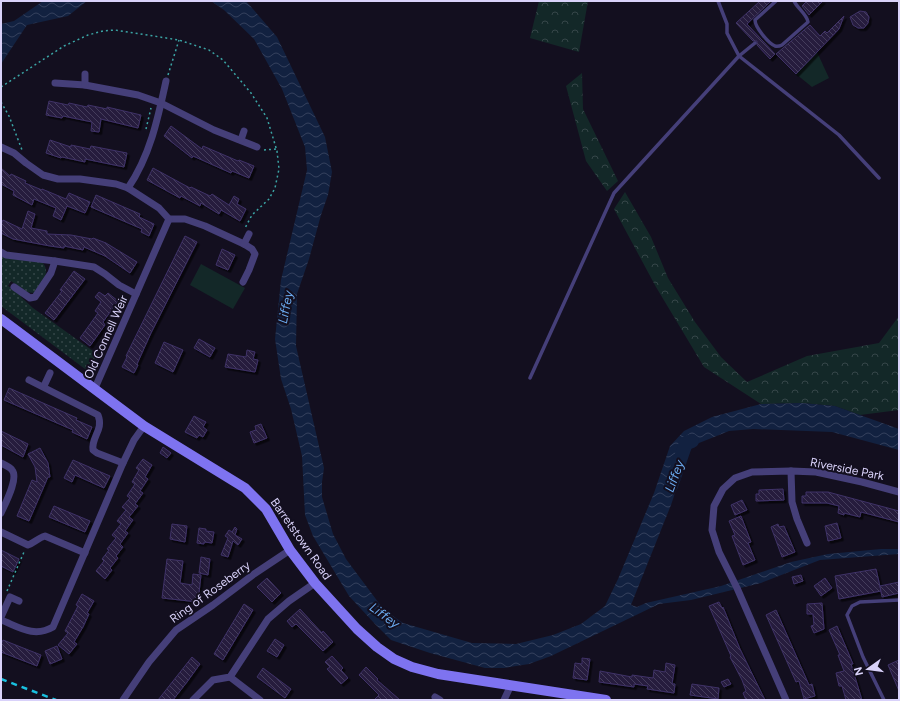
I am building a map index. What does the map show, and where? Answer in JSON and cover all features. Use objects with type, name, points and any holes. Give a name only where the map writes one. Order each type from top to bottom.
[{"type":"street","points":[[85,74],[85,85]]},
{"type":"street","points":[[128,188],[136,178],[149,147],[166,81]]},
{"type":"street","points":[[55,83],[85,85],[138,95],[161,103],[214,130],[257,147]]},
{"type":"street","points":[[241,140],[244,131]]},
{"type":"street","points":[[1,147],[14,152],[43,175],[58,179],[80,179],[116,184],[128,188],[159,208],[169,219],[185,219],[205,226],[244,244],[252,249],[255,254],[243,282]]},
{"type":"street","name":"Old Connell Weir","points":[[95,388],[169,219]]},
{"type":"street","points":[[244,244],[249,234]]},
{"type":"street","name":"Old Connell Weir","points":[[1,252],[6,255],[94,267],[119,285],[136,294]]},
{"type":"street","points":[[14,287],[30,298],[35,297],[51,273],[55,261]]},
{"type":"street","name":"Barretstown Road","points":[[1,318],[144,426],[245,488],[266,509],[290,550],[315,583],[356,629],[394,659],[412,667],[438,674],[606,700]]},
{"type":"street","points":[[44,386],[50,373]]},
{"type":"street","points":[[29,380],[44,386],[98,415],[100,425],[92,445],[93,450],[123,463]]},
{"type":"street","points":[[19,601],[10,597],[1,618],[34,633],[45,632],[52,627],[123,463],[134,440],[144,426]]},
{"type":"street","points":[[1,463],[13,470],[15,475],[14,482],[1,513]]},
{"type":"street","points":[[791,471],[792,502],[807,543]]},
{"type":"street","name":"Riverside Park","points":[[786,700],[737,588],[719,552],[712,530],[714,506],[723,489],[736,478],[752,472],[791,471],[816,472],[899,492]]},
{"type":"street","points":[[1,532],[28,545],[45,536],[85,553]]},
{"type":"street","name":"Ring of Roseberry","points":[[123,700],[149,662],[176,630],[290,550]]},
{"type":"street","points":[[193,700],[213,680],[230,677],[268,619],[289,601],[315,583]]},
{"type":"street","points":[[230,677],[260,700]]},
{"type":"street","points":[[504,700],[511,685]]},
{"type":"lane","points":[[718,1],[727,24],[727,33],[739,56],[840,135],[879,178]]},
{"type":"lane","points":[[776,1],[755,20],[755,25],[762,37],[775,46],[782,45],[808,22],[807,18],[796,7],[794,1]]},
{"type":"lane","points":[[530,378],[614,193],[739,56],[755,43]]},
{"type":"lane","points":[[884,700],[863,657],[847,615],[852,606],[860,602],[899,600]]},
{"type":"path","points":[[1,86],[64,46],[88,35],[103,31],[115,30],[179,40],[209,50],[223,60],[251,93],[267,118],[277,151],[279,169],[275,188],[269,199],[252,215],[248,222],[244,231],[249,234]]},
{"type":"path","points":[[166,81],[179,40]]},
{"type":"path","points":[[1,102],[9,116],[24,152]]},
{"type":"path","points":[[145,132],[151,106]]},
{"type":"path","points":[[10,597],[6,592],[28,545]]},
{"type":"green space","points":[[539,1],[588,1],[579,52],[530,38]]},
{"type":"green space","points":[[817,52],[829,78],[812,87],[796,74]]},
{"type":"green space","points":[[582,73],[583,109],[618,181],[607,191],[586,161],[566,86]]},
{"type":"green space","points":[[625,192],[651,237],[668,278],[695,322],[721,357],[747,382],[807,356],[879,343],[899,316],[899,410],[860,415],[835,406],[802,403],[761,404],[704,367],[656,287],[614,209]]},
{"type":"green space","points":[[1,256],[42,262],[45,266],[46,274],[34,293],[27,292],[11,281],[8,286],[22,295],[21,297],[33,308],[100,356],[93,367],[85,369],[1,306]]},
{"type":"green space","points":[[201,264],[245,288],[233,309],[190,285]]},
{"type":"water","points":[[43,1],[87,1],[68,16],[27,25],[1,64],[1,24],[14,21]]},
{"type":"water","points":[[211,1],[246,1],[277,37],[325,137],[332,172],[328,195],[297,294],[296,346],[324,468],[322,497],[333,534],[346,559],[384,610],[403,623],[472,643],[516,644],[553,635],[581,624],[605,606],[654,493],[670,446],[684,431],[712,417],[761,404],[802,403],[835,406],[899,429],[899,450],[832,432],[753,429],[729,431],[699,443],[678,458],[676,465],[679,481],[671,505],[631,605],[637,607],[646,603],[721,586],[791,562],[828,554],[881,549],[899,549],[899,554],[820,560],[761,583],[691,600],[659,604],[551,656],[529,664],[504,668],[485,668],[430,653],[391,640],[349,596],[313,536],[305,515],[302,456],[291,409],[281,379],[275,339],[281,280],[307,170],[305,147],[282,89],[254,39],[224,10]]},
{"type":"building","points":[[760,1],[771,1],[747,24],[775,54],[770,59],[757,45],[757,41],[753,41],[736,23]]},
{"type":"building","points":[[807,1],[823,1],[809,15],[802,6]]},
{"type":"building","points":[[860,11],[866,12],[869,17],[868,23],[864,28],[858,28],[853,25],[850,17]]},
{"type":"building","points":[[844,16],[839,29],[796,74],[776,54],[810,25],[820,36],[825,31],[827,33]]},
{"type":"building","points":[[49,101],[87,107],[88,105],[107,109],[107,107],[141,115],[138,128],[101,119],[99,132],[91,131],[92,122],[63,116],[62,118],[46,115]]},
{"type":"building","points":[[171,126],[202,149],[203,146],[254,166],[249,178],[232,171],[231,173],[193,156],[192,158],[164,136]]},
{"type":"building","points":[[50,140],[71,147],[71,145],[90,149],[91,146],[127,153],[124,167],[85,159],[85,162],[61,158],[46,153]]},
{"type":"building","points":[[1,168],[10,176],[11,174],[26,181],[25,183],[42,190],[66,199],[69,193],[90,202],[85,213],[67,206],[61,220],[53,216],[56,208],[34,199],[32,205],[13,195],[14,191],[1,184]]},
{"type":"building","points":[[153,168],[190,188],[191,187],[210,196],[212,194],[229,205],[234,196],[239,199],[237,204],[246,209],[240,221],[221,210],[219,214],[201,203],[200,206],[181,196],[180,198],[147,180]]},
{"type":"building","points":[[96,195],[140,214],[139,217],[154,224],[149,236],[141,232],[142,229],[91,207]]},
{"type":"building","points":[[28,211],[35,214],[31,228],[47,231],[47,234],[93,238],[106,243],[137,262],[130,273],[105,256],[84,247],[83,250],[64,246],[64,248],[50,246],[13,239],[1,233],[1,224],[3,220],[22,229]]},
{"type":"building","points":[[185,236],[197,242],[151,333],[134,373],[122,367],[127,357],[126,356]]},
{"type":"building","points":[[222,249],[235,255],[228,270],[216,265]]},
{"type":"building","points":[[74,271],[85,279],[54,320],[45,313],[62,291],[60,290]]},
{"type":"building","points":[[99,292],[105,296],[108,293],[118,301],[103,322],[105,325],[90,346],[80,338],[98,313],[95,311],[101,302],[95,297]]},
{"type":"building","points":[[199,339],[215,348],[210,357],[194,348]]},
{"type":"building","points":[[164,342],[183,350],[173,372],[155,363]]},
{"type":"building","points":[[247,350],[255,352],[253,359],[258,360],[255,372],[225,367],[228,354],[246,357]]},
{"type":"building","points":[[9,388],[77,418],[76,420],[92,427],[87,439],[72,432],[73,430],[4,400]]},
{"type":"building","points":[[194,416],[206,422],[203,427],[207,430],[203,437],[199,435],[197,438],[185,432]]},
{"type":"building","points":[[261,424],[267,438],[254,443],[250,432],[256,430],[255,426]]},
{"type":"building","points":[[1,431],[28,444],[23,457],[1,445]]},
{"type":"building","points":[[163,447],[171,453],[167,458],[160,453]]},
{"type":"building","points":[[40,448],[48,463],[50,477],[48,477],[29,521],[17,516],[32,480],[37,482],[35,467],[28,454]]},
{"type":"building","points":[[143,459],[152,465],[145,477],[148,479],[140,491],[143,493],[135,504],[138,506],[129,517],[133,520],[125,531],[128,533],[120,544],[123,547],[116,556],[118,558],[110,568],[112,570],[105,579],[96,571],[104,561],[102,559],[109,550],[107,549],[116,538],[112,535],[121,524],[117,521],[126,510],[122,507],[130,498],[127,496],[135,484],[132,482],[139,470],[136,468]]},
{"type":"building","points":[[73,460],[110,476],[104,488],[75,475],[72,482],[64,478]]},
{"type":"building","points":[[783,489],[784,500],[756,501],[756,494],[759,494],[759,490]]},
{"type":"building","points":[[806,492],[828,492],[899,511],[899,522],[861,512],[860,517],[844,513],[844,515],[838,513],[839,506],[827,503],[802,503],[802,496],[806,496]]},
{"type":"building","points":[[742,500],[747,510],[735,515],[731,505]]},
{"type":"building","points":[[54,506],[90,521],[85,532],[49,517]]},
{"type":"building","points":[[741,516],[751,542],[748,543],[755,560],[743,565],[732,536],[735,535],[729,521]]},
{"type":"building","points":[[837,523],[841,538],[828,541],[825,526]]},
{"type":"building","points":[[172,524],[187,526],[185,542],[170,539]]},
{"type":"building","points":[[778,524],[779,527],[784,526],[795,552],[782,557],[771,527]]},
{"type":"building","points":[[235,527],[237,529],[235,535],[242,539],[238,545],[233,541],[228,557],[221,555],[228,538],[225,536],[229,530],[232,532]]},
{"type":"building","points":[[199,528],[214,532],[212,543],[197,543]]},
{"type":"building","points":[[1,550],[19,559],[13,572],[1,566]]},
{"type":"building","points":[[201,557],[210,559],[208,575],[199,573]]},
{"type":"building","points":[[167,559],[183,561],[180,583],[192,585],[193,574],[201,575],[198,602],[162,598]]},
{"type":"building","points":[[876,569],[881,591],[839,599],[835,576]]},
{"type":"building","points":[[801,575],[803,581],[794,584],[792,577]]},
{"type":"building","points":[[267,578],[281,593],[272,602],[257,587]]},
{"type":"building","points":[[825,578],[832,588],[821,596],[814,586]]},
{"type":"building","points":[[899,582],[899,593],[882,597],[880,586]]},
{"type":"building","points":[[82,594],[94,601],[87,613],[89,614],[83,627],[74,642],[77,644],[69,654],[58,645],[68,633],[65,631],[78,606],[76,605]]},
{"type":"building","points":[[719,602],[722,608],[723,607],[740,649],[765,700],[746,700],[743,693],[746,691],[742,680],[730,657],[731,656],[709,606]]},
{"type":"building","points":[[822,603],[824,629],[814,633],[811,626],[814,625],[813,614],[807,614],[807,604]]},
{"type":"building","points":[[244,604],[253,610],[223,660],[214,654]]},
{"type":"building","points":[[300,609],[322,633],[323,631],[333,642],[323,651],[296,624],[292,627],[287,621]]},
{"type":"building","points":[[776,610],[809,685],[812,684],[815,696],[804,699],[799,681],[796,682],[766,615]]},
{"type":"building","points":[[837,626],[853,664],[851,664],[862,700],[846,700],[842,686],[839,686],[836,673],[844,671],[838,655],[840,655],[829,630]]},
{"type":"building","points":[[275,639],[284,645],[277,657],[267,651]]},
{"type":"building","points":[[3,640],[41,655],[37,666],[1,652],[1,644]]},
{"type":"building","points":[[57,646],[62,659],[50,664],[45,651]]},
{"type":"building","points":[[332,656],[343,668],[341,670],[348,678],[341,684],[327,669],[330,667],[325,662]]},
{"type":"building","points":[[192,657],[200,664],[173,700],[158,700]]},
{"type":"building","points":[[582,658],[590,659],[587,680],[573,678],[575,663],[582,664]]},
{"type":"building","points":[[899,660],[899,691],[888,665]]},
{"type":"building","points":[[666,663],[675,665],[672,684],[675,684],[674,693],[647,689],[648,686],[634,684],[634,687],[599,682],[600,671],[632,677],[632,675],[653,678],[654,670],[665,672]]},
{"type":"building","points":[[366,667],[378,679],[377,680],[400,700],[374,700],[379,695],[359,675]]},
{"type":"building","points":[[263,668],[291,689],[285,698],[257,677]]},
{"type":"building","points":[[728,679],[731,684],[724,687],[721,682]]},
{"type":"building","points":[[692,684],[719,688],[718,699],[690,695]]},
{"type":"waterway","name":"Liffey","points":[[671,486],[686,443],[692,441]]},
{"type":"railway","points":[[1,679],[56,700]]}]
